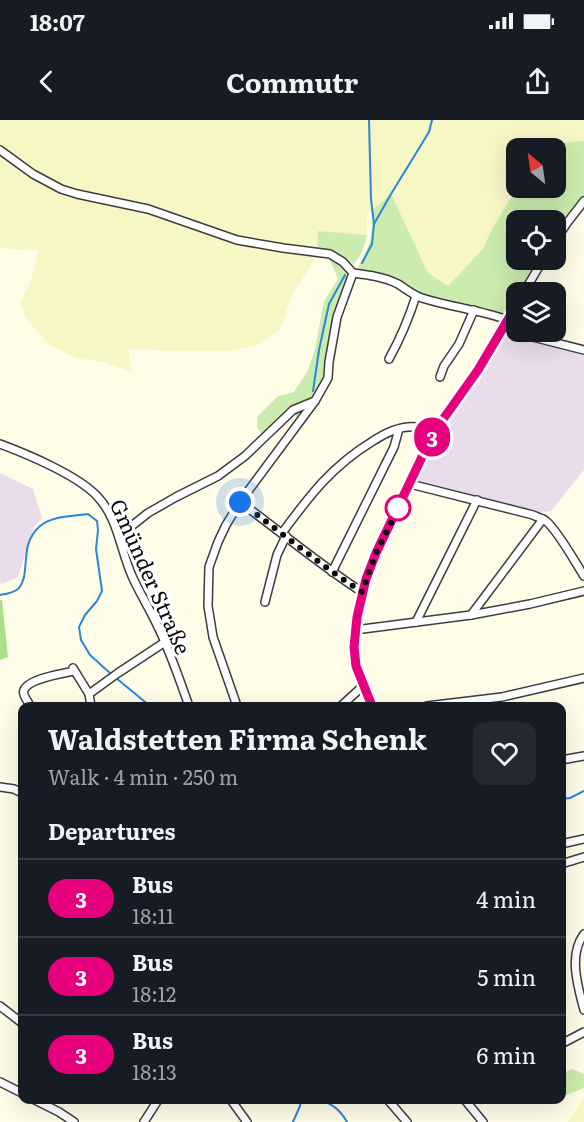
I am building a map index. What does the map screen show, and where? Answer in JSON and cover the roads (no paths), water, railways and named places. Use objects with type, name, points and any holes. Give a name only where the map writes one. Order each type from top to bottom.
[{"type":"street","points":[[0,150],[33,174],[61,189],[148,209],[237,240],[330,254],[343,262],[353,273],[386,279],[424,299],[474,310],[506,323],[468,384],[434,432],[376,553],[362,592],[354,647],[356,666],[370,702]]},
{"type":"street","points":[[566,224],[584,201]]},
{"type":"street","points":[[236,702],[213,637],[208,606],[209,567],[213,552],[240,502],[315,401],[328,378],[337,317],[353,273]]},
{"type":"street","points":[[388,359],[411,314],[416,296]]},
{"type":"street","points":[[440,377],[444,366],[459,344],[474,310]]},
{"type":"street","points":[[552,342],[584,350]]},
{"type":"street","points":[[119,536],[148,513],[176,496],[218,476],[245,456],[293,410],[315,401]]},
{"type":"street","points":[[265,602],[284,534],[324,478],[360,448],[385,433],[417,427],[434,432]]},
{"type":"street","points":[[332,572],[394,447],[399,429]]},
{"type":"street","name":"Gmünder Straße","points":[[0,444],[51,467],[87,488],[106,508],[119,536],[131,573],[165,642],[188,702]]},
{"type":"street","points":[[410,484],[543,519],[558,535],[584,576]]},
{"type":"street","points":[[416,622],[477,500]]},
{"type":"street","points":[[240,502],[362,592]]},
{"type":"street","points":[[471,615],[543,519]]},
{"type":"street","points":[[355,630],[471,615],[584,591]]},
{"type":"street","points":[[88,694],[165,642]]},
{"type":"street","points":[[27,702],[23,693],[29,684],[73,669],[88,694],[90,702]]},
{"type":"street","points":[[460,702],[502,697],[584,678]]},
{"type":"street","points":[[346,702],[363,686]]},
{"type":"street","points":[[566,759],[584,756]]},
{"type":"street","points":[[0,787],[18,792]]},
{"type":"street","points":[[566,843],[584,840]]},
{"type":"street","points":[[566,862],[584,856]]},
{"type":"street","points":[[584,934],[576,950],[576,964],[584,1010]]},
{"type":"street","points":[[0,1006],[18,1020]]},
{"type":"street","points":[[566,1041],[584,1032]]},
{"type":"street","points":[[0,1082],[18,1091]]},
{"type":"street","points":[[43,1104],[74,1122]]},
{"type":"street","points":[[144,1122],[156,1104]]},
{"type":"street","points":[[234,1104],[247,1122]]},
{"type":"street","points":[[391,1104],[406,1122]]},
{"type":"street","points":[[468,1104],[483,1122]]},
{"type":"waterway","points":[[362,263],[372,244],[374,224],[369,120]]},
{"type":"waterway","points":[[374,224],[429,132],[432,120]]},
{"type":"waterway","points":[[313,391],[329,304],[345,275]]},
{"type":"waterway","points":[[0,595],[18,589],[22,583],[29,543],[39,527],[56,519],[88,514],[97,521],[96,549],[102,591],[79,627],[81,640],[90,655],[111,674]]},
{"type":"waterway","points":[[116,678],[145,702]]},
{"type":"waterway","points":[[566,798],[584,791]]},
{"type":"waterway","points":[[293,1122],[300,1104]]},
{"type":"waterway","points":[[330,1104],[342,1114],[347,1122]]}]
